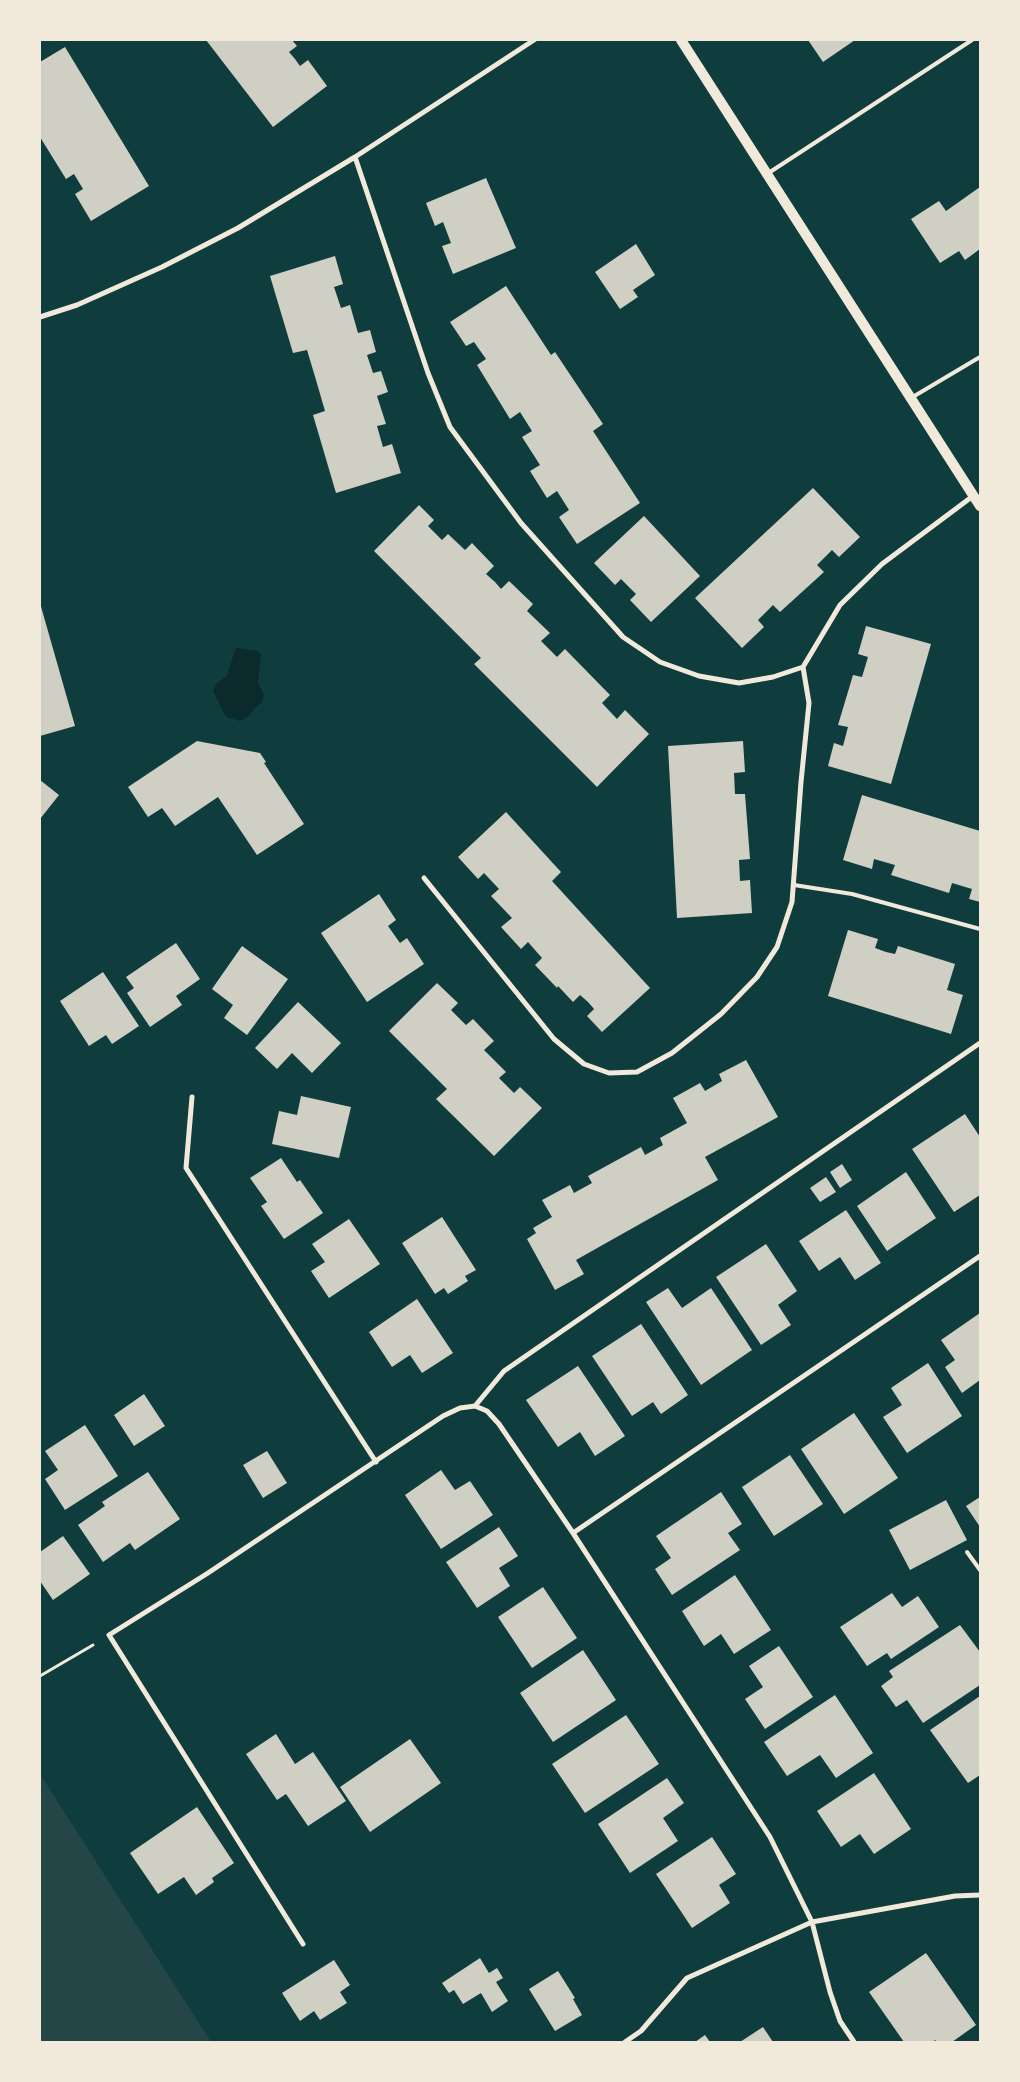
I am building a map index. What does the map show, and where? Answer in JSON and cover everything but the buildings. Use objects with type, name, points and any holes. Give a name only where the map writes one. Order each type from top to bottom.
[{"type":"main road","points":[[681,40],[980,506]]},
{"type":"street","points":[[40,317],[77,305],[162,267],[238,228],[355,157],[534,40]]},
{"type":"street","points":[[355,157],[428,373],[450,427],[521,523],[623,637],[660,662],[698,676],[739,683],[774,677],[803,667],[840,605],[882,564],[974,496]]},
{"type":"street","points":[[424,878],[554,1039],[584,1064],[609,1073],[637,1072],[672,1053],[721,1014],[757,977],[777,947],[792,902],[794,885],[809,703],[803,667]]},
{"type":"street","points":[[475,1406],[504,1370],[980,1044]]},
{"type":"street","points":[[192,1097],[186,1168],[376,1462]]},
{"type":"street","points":[[573,1533],[980,1256]]},
{"type":"street","points":[[302,1944],[109,1636],[208,1573],[443,1416],[460,1408],[475,1406],[487,1411],[499,1424],[573,1533],[770,1837],[812,1922],[830,1992],[840,2020],[854,2042]]},
{"type":"street","points":[[625,2042],[641,2031],[687,1978],[812,1922],[955,1896],[980,1895]]},
{"type":"lane","points":[[767,174],[972,40]]},
{"type":"lane","points":[[911,398],[980,357]]},
{"type":"lane","points":[[794,885],[852,894],[980,929]]},
{"type":"lane","points":[[967,1552],[980,1570]]},
{"type":"path","points":[[40,1676],[109,1636]]},
{"type":"shaded area","points":[[237,648],[258,651],[261,655],[258,682],[264,695],[262,702],[249,716],[240,721],[226,717],[213,691],[216,684],[227,676]]},
{"type":"shaded area","points":[[40,1774],[211,2042],[40,2042]]}]
